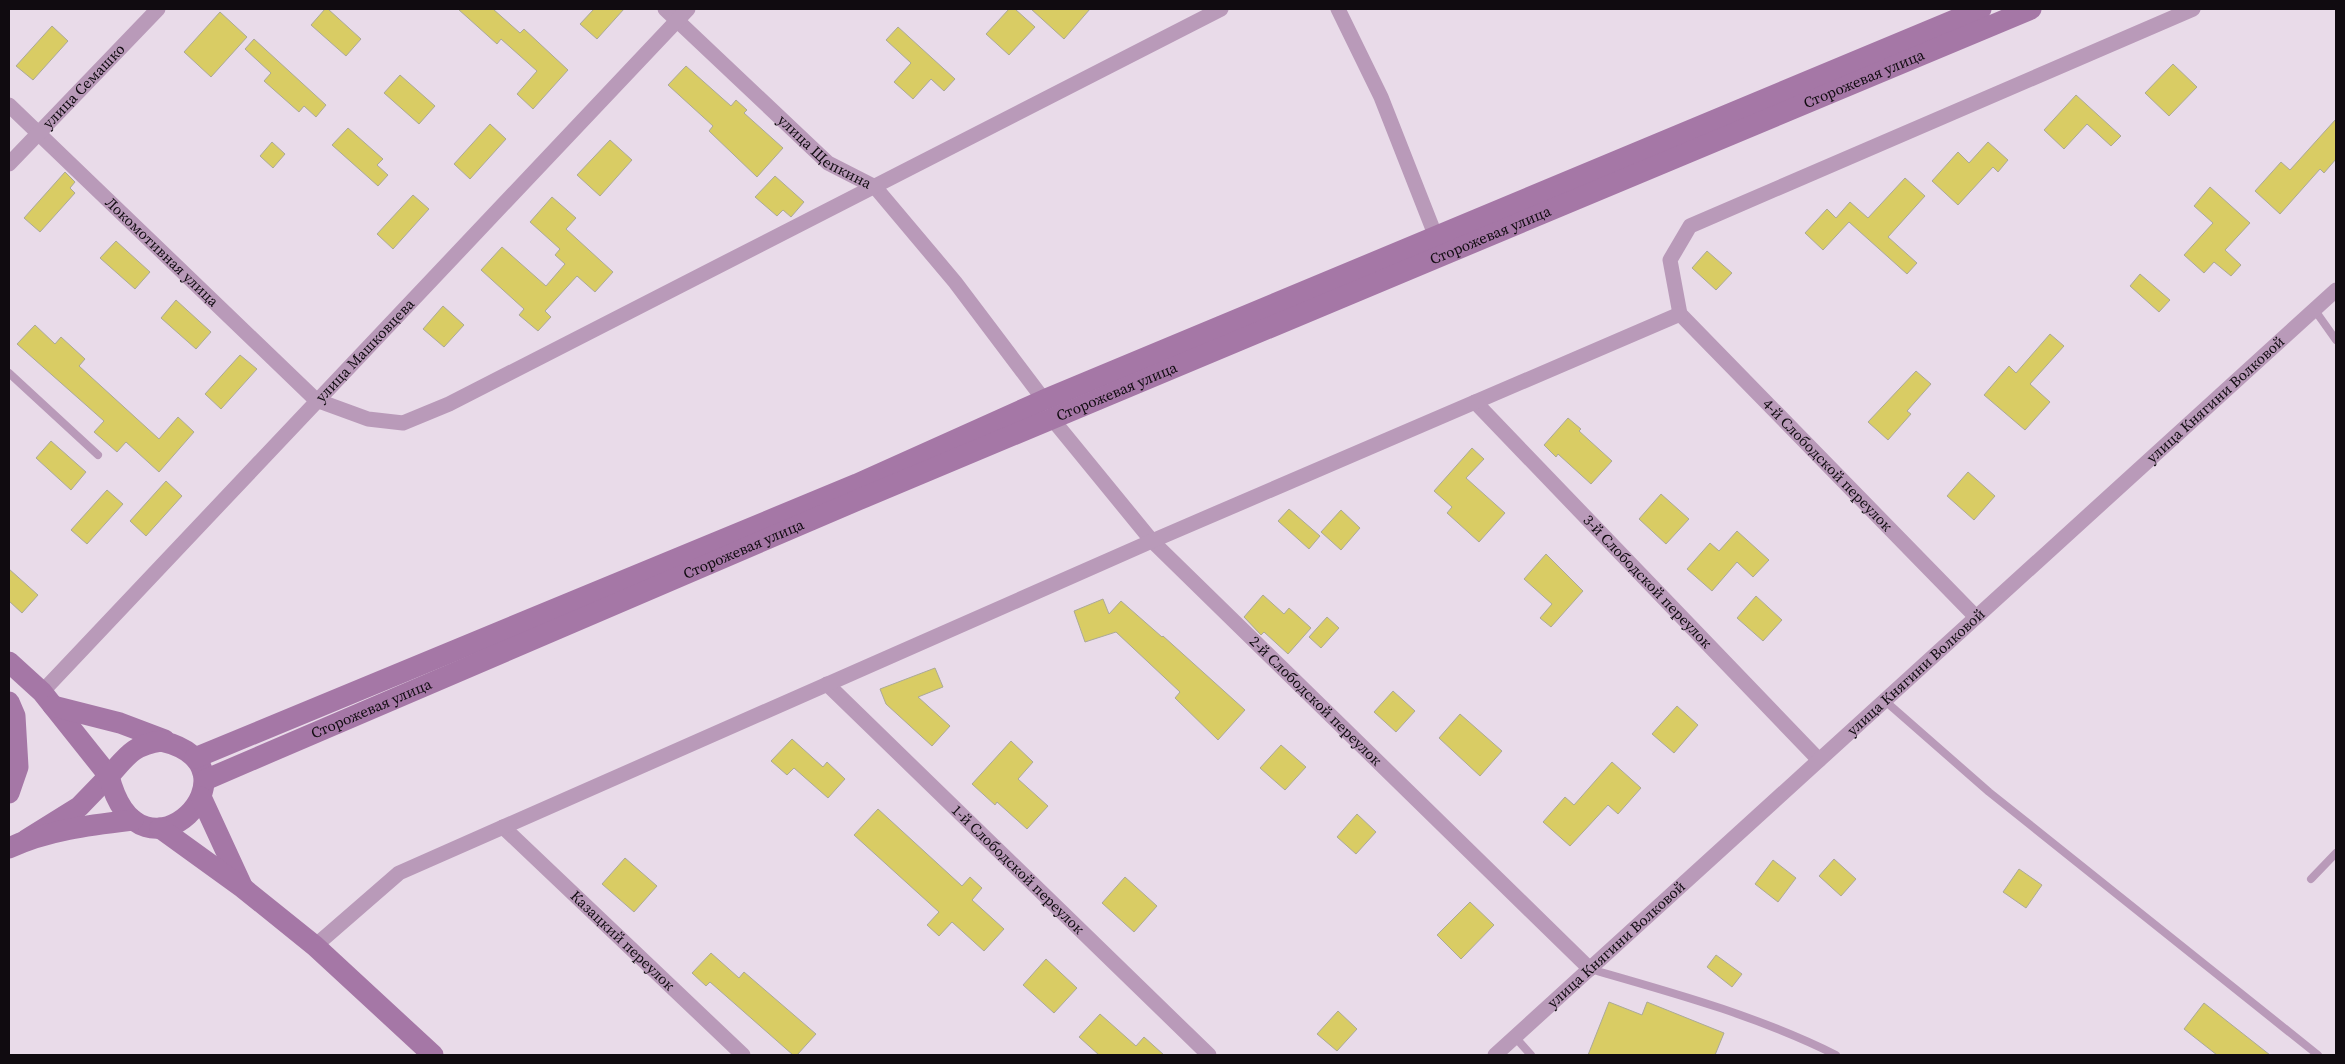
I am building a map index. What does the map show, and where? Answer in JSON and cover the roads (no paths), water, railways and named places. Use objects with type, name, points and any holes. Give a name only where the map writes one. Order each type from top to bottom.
[{"type":"main road","name":"Сторожевая улица","points":[[195,758],[857,484],[1044,400],[1981,9]]},
{"type":"main road","name":"Сторожевая улица","points":[[203,789],[856,501],[1054,420],[2031,9]]},
{"type":"main road","points":[[9,662],[48,699],[109,776],[122,809],[133,820],[144,826],[160,828],[180,823],[191,814],[203,789]]},
{"type":"main road","points":[[48,699],[175,744],[195,758],[203,789],[243,888]]},
{"type":"main road","points":[[9,702],[15,716],[18,767],[9,793]]},
{"type":"main road","points":[[17,844],[78,807],[131,751],[144,744],[161,741],[175,744]]},
{"type":"main road","points":[[17,844],[85,826],[133,820]]},
{"type":"main road","points":[[160,828],[243,888],[315,946],[434,1055]]},
{"type":"street","name":"улица Семашко","points":[[9,164],[157,9]]},
{"type":"street","name":"улица Щепкина","points":[[665,9],[828,163],[876,187],[955,282],[1044,400]]},
{"type":"street","name":"улица Машковцева","points":[[48,699],[316,400],[688,9]]},
{"type":"street","points":[[316,400],[368,419],[403,423],[449,404],[876,187],[1220,9]]},
{"type":"street","points":[[1338,9],[1381,96],[1436,237]]},
{"type":"street","points":[[315,946],[399,872],[1152,541],[1680,314],[1670,260],[1690,226],[2193,9]]},
{"type":"street","name":"Локомотивная улица","points":[[9,105],[316,400]]},
{"type":"street","name":"улица Княгини Волковой","points":[[1495,1055],[2336,290]]},
{"type":"street","name":"4-й Слободской переулок","points":[[1680,314],[1976,617]]},
{"type":"street","name":"3-й Слободской переулок","points":[[1474,402],[1818,760]]},
{"type":"street","name":"2-й Слободской переулок","points":[[1054,420],[1152,541],[1590,968]]},
{"type":"street","name":"1-й Слободской переулок","points":[[827,684],[1209,1055]]},
{"type":"street","name":"Казацкий переулок","points":[[502,827],[743,1055]]},
{"type":"lane","points":[[2314,309],[2336,340]]},
{"type":"lane","points":[[9,373],[98,454]]},
{"type":"lane","points":[[1884,700],[1989,792],[2318,1055]]},
{"type":"lane","points":[[2311,879],[2336,853]]},
{"type":"lane","points":[[1590,968],[1703,1001],[1794,1034],[1836,1055]]},
{"type":"lane","points":[[1515,1037],[1531,1055]]}]
